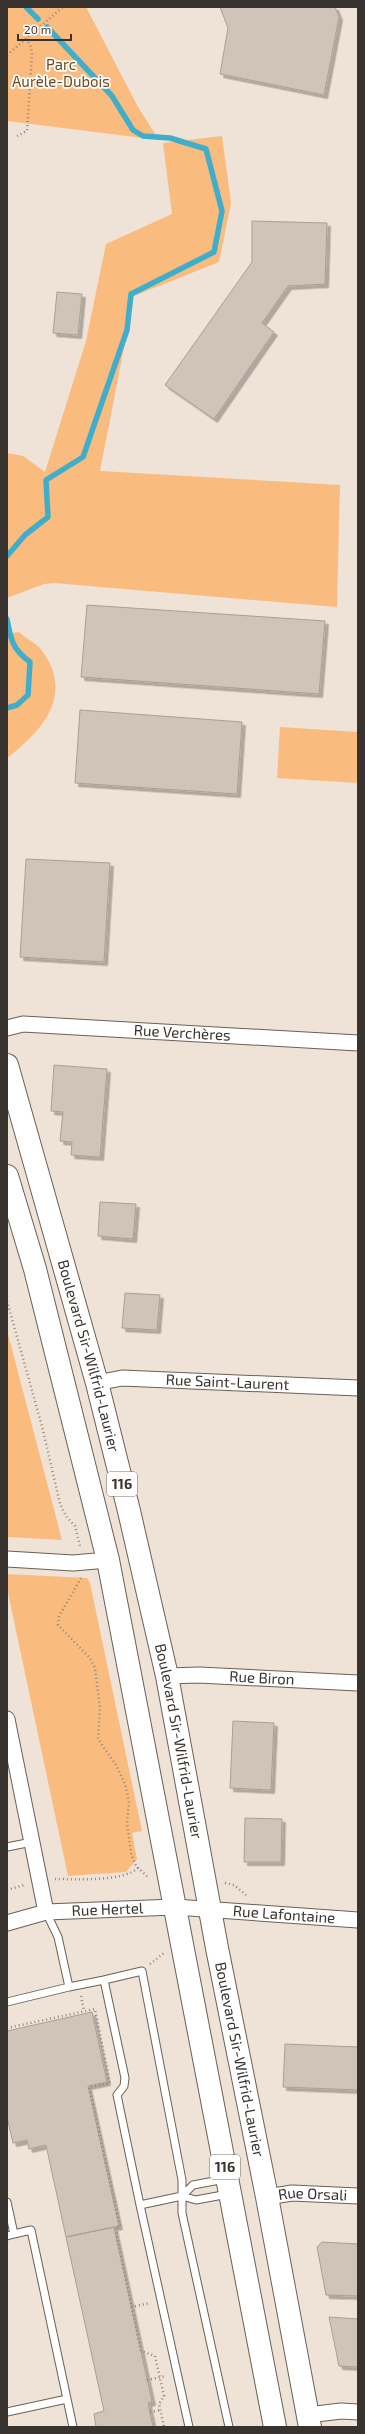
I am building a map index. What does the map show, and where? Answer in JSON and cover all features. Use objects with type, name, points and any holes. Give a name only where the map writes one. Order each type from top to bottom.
[{"type":"main road","name":"Boulevard Sir-Wilfrid-Laurier","points":[[7,1065],[97,1383],[129,1511],[167,1676],[210,1909],[267,2197],[309,2421]]},
{"type":"main road","name":"Boulevard Sir-Wilfrid-Laurier","points":[[7,1176],[35,1269],[108,1560],[275,2427]]},
{"type":"street","name":"Rue Verchères","points":[[7,1028],[31,1024],[358,1043]]},
{"type":"street","name":"Rue Saint-Laurent","points":[[97,1383],[122,1378],[358,1388]]},
{"type":"street","points":[[7,1559],[73,1563],[108,1560]]},
{"type":"street","name":"Rue Biron","points":[[167,1676],[199,1675],[358,1683]]},
{"type":"street","points":[[7,1719],[46,1912]]},
{"type":"street","name":"Rue Hertel","points":[[7,1923],[46,1912],[175,1907],[210,1909]]},
{"type":"street","name":"Rue Lafontaine","points":[[210,1909],[241,1913],[358,1920]]},
{"type":"street","name":"Rue Orsali","points":[[267,2197],[292,2193],[358,2196]]},
{"type":"street","points":[[309,2421],[341,2411],[358,2412]]},
{"type":"lane","points":[[7,1847],[33,1842]]},
{"type":"lane","points":[[46,1912],[58,1937],[69,1987]]},
{"type":"lane","points":[[7,2002],[142,1971],[182,2180],[182,2213],[229,2427]]},
{"type":"lane","points":[[104,1980],[125,2078],[124,2086],[117,2095],[189,2427]]},
{"type":"lane","points":[[182,2196],[193,2185],[229,2186]]},
{"type":"lane","points":[[140,2205],[182,2196],[196,2200],[229,2186]]},
{"type":"lane","points":[[7,2202],[10,2235],[31,2230],[73,2427]]},
{"type":"lane","points":[[7,2412],[67,2399]]},
{"type":"path","points":[[7,55],[63,7]]},
{"type":"path","points":[[17,136],[27,131],[32,54],[31,47],[26,38]]},
{"type":"path","points":[[7,1301],[43,1430],[60,1504],[66,1516],[75,1526],[81,1548]]},
{"type":"path","points":[[82,1576],[59,1616],[58,1625],[90,1658],[95,1668],[100,1707],[98,1739],[125,1784],[129,1802],[127,1823],[131,1853],[138,1868],[150,1880]]},
{"type":"path","points":[[52,1879],[118,1877],[133,1872],[138,1868]]},
{"type":"path","points":[[7,1890],[30,1884]]},
{"type":"path","points":[[142,1971],[168,1948]]},
{"type":"path","points":[[81,1998],[84,2011]]},
{"type":"path","points":[[7,2028],[95,2009],[110,2083],[89,2087],[120,2227],[115,2228],[142,2351],[155,2356],[160,2377],[164,2396],[159,2404],[164,2427]]},
{"type":"path","points":[[132,2307],[148,2303]]},
{"type":"path","points":[[147,2380],[160,2377]]},
{"type":"path","points":[[150,2412],[161,2410]]},
{"type":"green space","name":"Parc Aurèle-Dubois","points":[[7,7],[86,7],[138,107],[159,140],[7,121]]},
{"type":"green space","points":[[222,136],[231,203],[219,262],[134,296],[100,471],[340,485],[337,607],[54,583],[44,584],[7,598],[7,453],[23,456],[45,472],[86,341],[106,244],[172,214],[163,143]]},
{"type":"green space","points":[[19,632],[41,649],[52,668],[55,683],[54,698],[50,711],[42,724],[32,736],[7,758],[7,634]]},
{"type":"green space","points":[[280,727],[358,732],[358,783],[277,778]]},
{"type":"green space","points":[[7,1330],[62,1540],[7,1537]]},
{"type":"green space","points":[[7,1574],[87,1578],[90,1583],[142,1831],[132,1833],[137,1859],[126,1872],[68,1876],[7,1588]]},
{"type":"building","points":[[220,7],[335,7],[339,17],[324,95],[220,74],[228,28]]},
{"type":"building","points":[[252,221],[327,223],[325,284],[288,286],[262,323],[274,332],[214,419],[165,385],[252,262]]},
{"type":"building","points":[[57,292],[82,294],[78,335],[53,333]]},
{"type":"building","points":[[87,605],[325,621],[319,694],[81,677]]},
{"type":"building","points":[[80,710],[242,722],[237,794],[75,783]]},
{"type":"building","points":[[26,859],[110,863],[104,962],[20,957]]},
{"type":"building","points":[[54,1065],[107,1069],[100,1157],[71,1155],[72,1142],[60,1141],[63,1112],[51,1111]]},
{"type":"building","points":[[100,1202],[136,1204],[133,1239],[98,1236]]},
{"type":"building","points":[[125,1293],[160,1295],[157,1330],[122,1328]]},
{"type":"building","points":[[233,1721],[274,1723],[271,1790],[230,1788]]},
{"type":"building","points":[[245,1818],[282,1819],[281,1862],[244,1862]]},
{"type":"building","points":[[92,2012],[107,2082],[88,2086],[119,2226],[66,2237],[46,2145],[29,2149],[27,2140],[13,2143],[7,2117],[7,2031]]},
{"type":"building","points":[[285,2044],[358,2047],[358,2090],[283,2087]]},
{"type":"building","points":[[114,2227],[152,2402],[148,2403],[153,2427],[96,2427],[94,2414],[104,2411],[66,2237]]},
{"type":"building","points":[[322,2242],[358,2244],[358,2296],[326,2295],[317,2247]]},
{"type":"building","points":[[329,2317],[358,2319],[358,2367],[339,2366]]},
{"type":"waterway","points":[[26,7],[38,19]]},
{"type":"waterway","points":[[7,556],[25,535],[48,517],[46,480],[83,457],[127,330],[131,294],[214,252],[222,211],[206,149],[170,138],[143,136],[133,130],[112,96],[47,27]]},
{"type":"waterway","points":[[7,619],[13,644],[19,653],[30,662],[28,695],[17,705],[7,708]]}]
